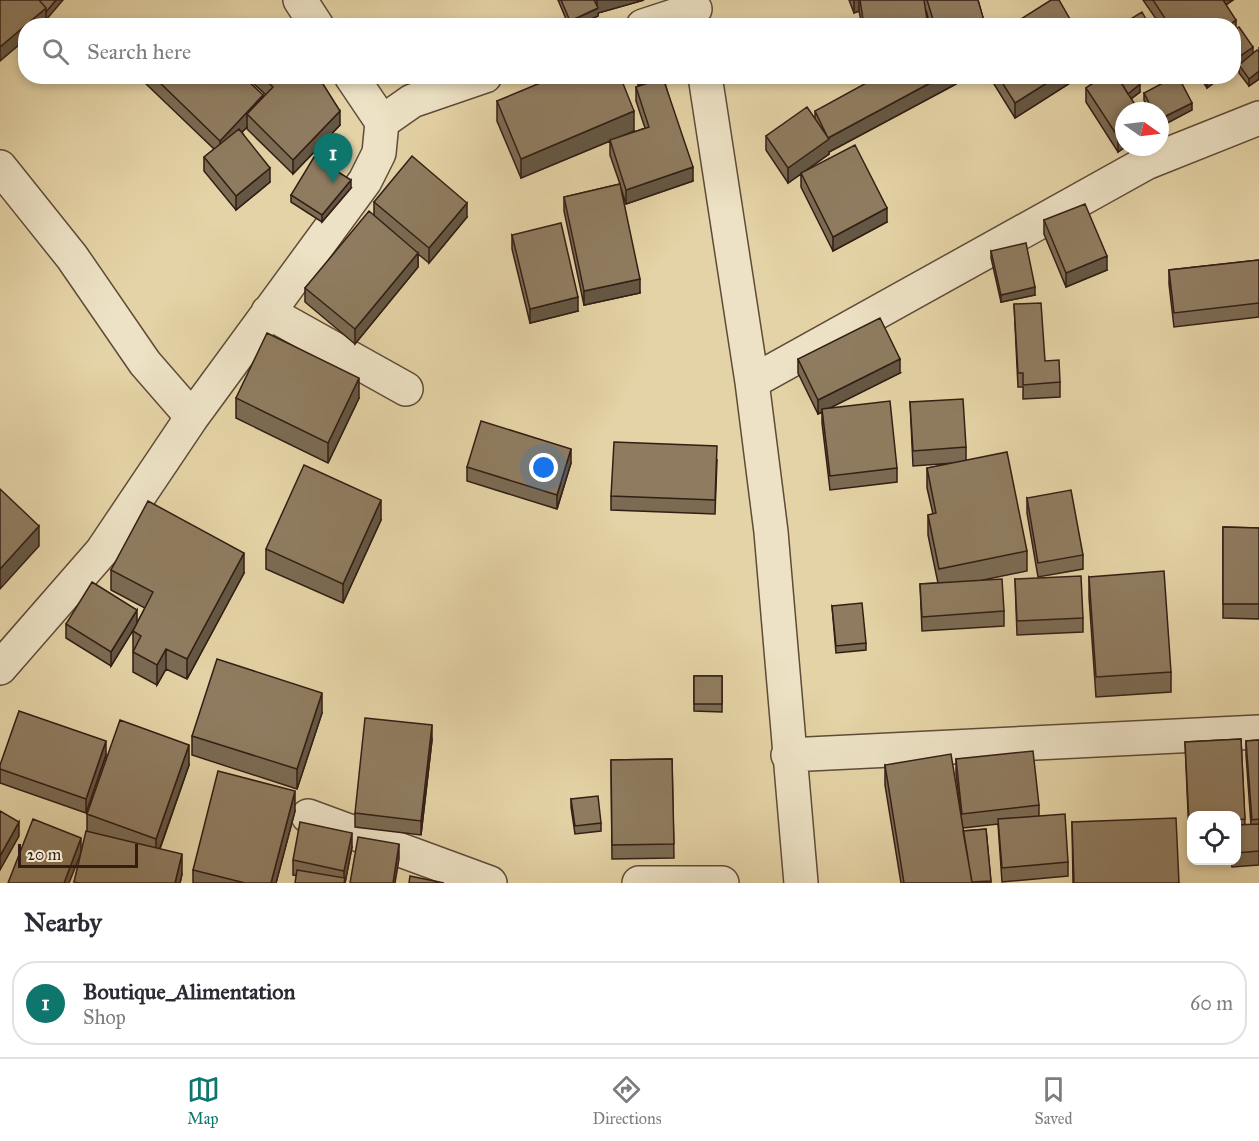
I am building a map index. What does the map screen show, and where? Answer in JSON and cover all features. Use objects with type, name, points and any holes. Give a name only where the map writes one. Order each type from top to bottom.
[{"type":"street","points":[[300,0],[312,18]]},
{"type":"street","points":[[673,18],[695,12]]},
{"type":"street","points":[[0,668],[102,551],[192,417],[366,181],[379,153],[382,122],[356,84]]},
{"type":"street","points":[[382,122],[412,100],[461,84]]},
{"type":"street","points":[[706,84],[752,382],[771,532],[788,755],[801,883]]},
{"type":"street","points":[[752,382],[1146,163],[1259,118]]},
{"type":"street","points":[[0,167],[72,257],[145,363],[192,417]]},
{"type":"street","points":[[268,312],[406,389]]},
{"type":"street","points":[[788,755],[1259,732]]},
{"type":"street","points":[[308,816],[490,883]]},
{"type":"street","points":[[639,883],[722,883]]},
{"type":"building","points":[[0,0],[39,0],[46,8],[34,18],[18,18],[18,32],[0,47]]},
{"type":"building","points":[[39,0],[56,0],[46,12],[46,8]]},
{"type":"building","points":[[561,0],[594,0],[598,8],[576,18],[569,18]]},
{"type":"building","points":[[860,0],[924,0],[927,18],[863,18]]},
{"type":"building","points":[[927,0],[978,0],[983,18],[933,18]]},
{"type":"building","points":[[1051,0],[1059,0],[1069,18],[1023,18]]},
{"type":"building","points":[[1153,0],[1223,0],[1235,18],[1165,18]]},
{"type":"building","points":[[1142,12],[1145,18],[1132,18]]},
{"type":"building","points":[[1241,30],[1253,47],[1241,55]]},
{"type":"building","points":[[1257,50],[1259,52],[1259,71],[1249,79],[1241,68],[1241,63]]},
{"type":"building","points":[[161,84],[251,84],[263,95],[220,141]]},
{"type":"building","points":[[270,84],[323,84],[340,111],[293,160],[247,114],[273,87]]},
{"type":"building","points":[[538,84],[623,84],[634,111],[521,159],[497,101]]},
{"type":"building","points":[[645,84],[665,84],[693,167],[626,190],[610,140],[649,127],[636,87]]},
{"type":"building","points":[[864,84],[928,84],[828,138],[815,111]]},
{"type":"building","points":[[1003,84],[1045,84],[1015,103]]},
{"type":"building","points":[[1092,84],[1122,84],[1133,102],[1115,102],[1115,132],[1086,88]]},
{"type":"building","points":[[1122,84],[1140,84],[1128,94]]},
{"type":"building","points":[[1161,84],[1182,84],[1192,103],[1169,114],[1169,102],[1148,102],[1144,93]]},
{"type":"building","points":[[807,107],[829,139],[788,168],[766,136]]},
{"type":"building","points":[[239,129],[270,168],[236,196],[204,157]]},
{"type":"building","points":[[855,145],[887,208],[833,237],[801,173]]},
{"type":"building","points":[[412,156],[467,203],[429,248],[374,202]]},
{"type":"building","points":[[314,157],[351,180],[322,215],[291,195]]},
{"type":"building","points":[[620,184],[640,279],[584,291],[564,197]]},
{"type":"building","points":[[1085,204],[1107,256],[1066,273],[1044,220]]},
{"type":"building","points":[[369,211],[418,253],[355,329],[305,288]]},
{"type":"building","points":[[561,223],[578,297],[530,309],[512,235]]},
{"type":"building","points":[[1026,243],[1035,287],[1001,295],[991,251]]},
{"type":"building","points":[[1259,260],[1259,303],[1174,313],[1169,270]]},
{"type":"building","points":[[1041,303],[1045,361],[1059,360],[1060,382],[1023,385],[1023,373],[1018,373],[1014,304]]},
{"type":"building","points":[[880,318],[900,359],[818,400],[798,359]]},
{"type":"building","points":[[267,333],[359,378],[328,443],[236,398]]},
{"type":"building","points":[[963,399],[966,447],[913,451],[910,402]]},
{"type":"building","points":[[890,401],[897,468],[830,476],[822,409]]},
{"type":"building","points":[[481,421],[571,449],[557,495],[467,467]]},
{"type":"building","points":[[614,442],[717,446],[715,500],[611,496]]},
{"type":"building","points":[[1007,452],[1027,551],[939,569],[928,515],[936,513],[927,468]]},
{"type":"building","points":[[304,465],[381,500],[343,584],[266,549]]},
{"type":"building","points":[[0,489],[39,526],[0,569]]},
{"type":"building","points":[[1071,490],[1083,555],[1038,563],[1027,498]]},
{"type":"building","points":[[148,501],[244,553],[187,659],[166,649],[157,665],[133,652],[141,636],[133,631],[153,592],[111,570]]},
{"type":"building","points":[[1223,527],[1259,528],[1259,604],[1223,604]]},
{"type":"building","points":[[1164,571],[1171,672],[1096,677],[1089,577]]},
{"type":"building","points":[[1081,576],[1083,618],[1017,621],[1015,579]]},
{"type":"building","points":[[1002,579],[1004,611],[922,617],[920,584]]},
{"type":"building","points":[[92,582],[137,610],[111,652],[66,624]]},
{"type":"building","points":[[862,603],[866,643],[836,646],[832,606]]},
{"type":"building","points":[[217,659],[322,693],[297,769],[192,736]]},
{"type":"building","points":[[694,676],[722,676],[722,704],[694,704]]},
{"type":"building","points":[[19,711],[106,741],[86,799],[0,769]]},
{"type":"building","points":[[365,718],[432,725],[421,821],[355,813]]},
{"type":"building","points":[[120,720],[189,745],[156,839],[87,814]]},
{"type":"building","points":[[1241,739],[1245,819],[1241,819],[1241,811],[1188,811],[1185,742]]},
{"type":"building","points":[[1259,740],[1259,819],[1252,820],[1246,741]]},
{"type":"building","points":[[1033,751],[1039,805],[962,814],[956,759]]},
{"type":"building","points":[[951,754],[972,883],[904,883],[885,765]]},
{"type":"building","points":[[672,759],[674,844],[612,845],[611,760]]},
{"type":"building","points":[[218,771],[295,791],[271,883],[245,883],[193,870]]},
{"type":"building","points":[[598,796],[601,823],[575,826],[571,799]]},
{"type":"building","points":[[0,811],[19,822],[0,856]]},
{"type":"building","points":[[1065,814],[1068,862],[1002,868],[998,819]]},
{"type":"building","points":[[1176,818],[1179,883],[1074,883],[1072,822]]},
{"type":"building","points":[[33,819],[81,838],[64,883],[8,883]]},
{"type":"building","points":[[300,822],[352,833],[344,871],[293,860]]},
{"type":"building","points":[[1259,824],[1259,851],[1241,853],[1241,825]]},
{"type":"building","points":[[986,829],[991,881],[972,882],[963,831]]},
{"type":"building","points":[[86,831],[182,854],[175,883],[74,882]]},
{"type":"building","points":[[358,837],[399,844],[393,883],[350,883]]},
{"type":"building","points":[[297,870],[345,878],[344,883],[295,883]]},
{"type":"building","points":[[410,876],[444,883],[409,883]]},
{"type":"place","name":"Boutique_Alimentation","points":[[333,183]]}]
